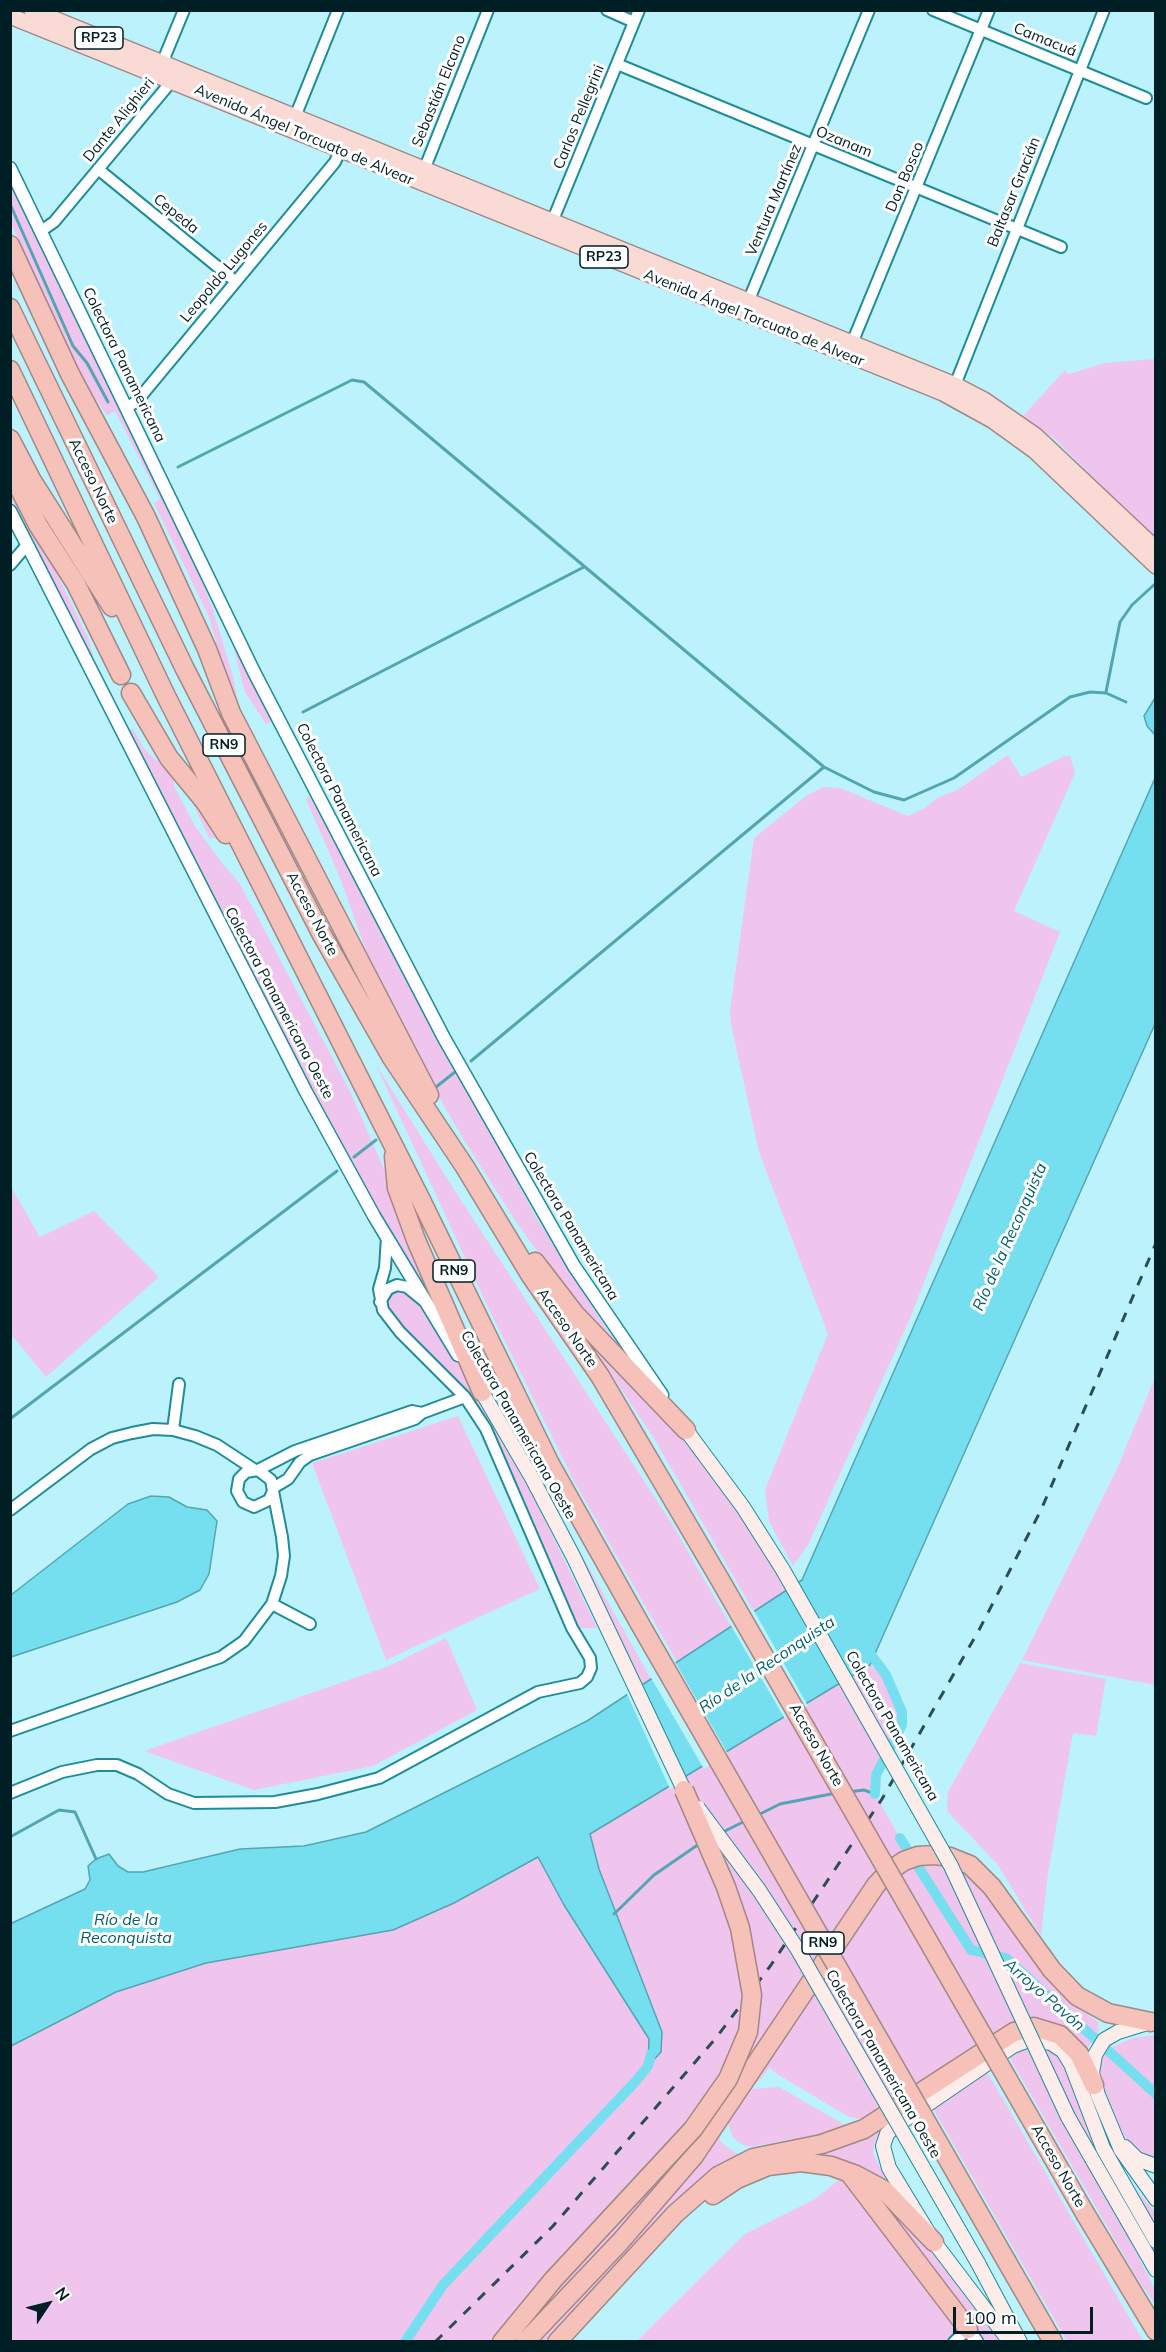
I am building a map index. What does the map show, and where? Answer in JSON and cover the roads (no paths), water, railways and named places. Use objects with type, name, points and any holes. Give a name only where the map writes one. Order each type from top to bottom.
[{"type":"highway","points":[[10,245],[70,375],[155,537],[207,649],[231,713],[465,1167],[575,1314],[686,1430]]},
{"type":"highway","name":"Acceso Norte","points":[[10,308],[185,669],[322,935],[392,1058],[465,1167],[531,1276],[600,1376],[1155,2331]]},
{"type":"highway","name":"Acceso Norte","points":[[10,370],[166,696],[278,913],[550,1464],[1053,2342]]},
{"type":"highway","points":[[10,439],[31,479],[85,561],[166,696]]},
{"type":"highway","points":[[10,470],[38,525],[76,584],[121,675]]},
{"type":"highway","points":[[131,693],[169,758],[206,803],[278,913]]},
{"type":"highway","points":[[392,1145],[397,1188],[437,1291],[473,1395]]},
{"type":"highway","points":[[502,2342],[553,2280],[693,2129],[728,2079],[741,2054],[748,2032],[752,1995],[745,1946],[726,1887],[684,1790]]},
{"type":"highway","points":[[525,2342],[620,2242],[694,2156],[876,1885],[888,1872],[904,1861],[925,1855],[956,1858],[980,1874],[1052,1970],[1077,1996],[1108,2013],[1153,2022]]},
{"type":"highway","points":[[558,2341],[675,2214],[718,2176],[753,2158],[822,2144],[864,2128],[1014,2032],[1034,2027],[1060,2035],[1079,2054],[1094,2085]]},
{"type":"highway","points":[[558,2341],[699,2206],[737,2179],[768,2166],[810,2162],[849,2172],[884,2190],[934,2242]]},
{"type":"highway","points":[[849,2172],[973,2335]]},
{"type":"main road","name":"Avenida Ángel Torcuato de Alvear","points":[[32,10],[340,151],[421,177],[849,350],[955,385],[984,400],[1036,436],[1155,549]]},
{"type":"main road","name":"Avenida Ángel Torcuato de Alvear","points":[[10,16],[296,117],[421,177]]},
{"type":"main road","name":"Avenida Ángel Torcuato de Alvear","points":[[550,228],[748,302],[943,393],[1007,430],[1044,459],[1155,566]]},
{"type":"main road","name":"Colectora Panamericana Oeste","points":[[473,1395],[548,1506],[684,1790],[784,1927],[978,2263],[1020,2342]]},
{"type":"main road","name":"Colectora Panamericana","points":[[686,1430],[743,1507],[783,1570],[951,1866],[1068,2117],[1155,2270]]},
{"type":"main road","points":[[1153,2022],[1118,2032],[1104,2040],[1095,2055],[1092,2073],[1094,2085],[1112,2131],[1131,2168],[1155,2199]]},
{"type":"main road","points":[[1010,2342],[934,2242],[887,2164],[883,2149],[887,2134],[1008,2049],[1024,2042],[1038,2040],[1056,2046],[1069,2060],[1103,2148],[1155,2241]]},
{"type":"main road","points":[[1112,2131],[1132,2155],[1155,2166]]},
{"type":"main road","points":[[1131,2168],[1155,2188]]},
{"type":"street","name":"Dante Alighieri","points":[[41,231],[51,225],[166,88],[165,56],[184,10]]},
{"type":"street","points":[[296,117],[338,10]]},
{"type":"street","name":"Sebastián Elcano","points":[[421,177],[488,10]]},
{"type":"street","points":[[607,10],[634,22]]},
{"type":"street","name":"Carlos Pellegrini","points":[[550,228],[639,10]]},
{"type":"street","name":"Ventura Martínez","points":[[748,302],[869,10]]},
{"type":"street","name":"Camacuá","points":[[933,10],[1146,98]]},
{"type":"street","name":"Don Bosco","points":[[849,350],[989,10]]},
{"type":"street","name":"Baltasar Gracián","points":[[955,385],[1015,228],[1104,10]]},
{"type":"street","name":"Ozanam","points":[[617,64],[1061,247]]},
{"type":"street","name":"Leopoldo Lugones","points":[[126,408],[136,401],[335,162],[340,151]]},
{"type":"street","name":"Colectora Panamericana","points":[[10,168],[254,672],[444,1038],[591,1293],[686,1430]]},
{"type":"street","name":"Cepeda","points":[[98,169],[235,281]]},
{"type":"street","name":"Colectora Panamericana Oeste","points":[[10,511],[227,941],[306,1092],[426,1302],[473,1395]]},
{"type":"street","points":[[10,565],[27,545]]},
{"type":"street","points":[[10,1793],[62,1772],[82,1767],[117,1765],[138,1774],[168,1794],[194,1803],[258,1803],[307,1796],[379,1778],[538,1692],[584,1680],[591,1668],[590,1658],[562,1607],[473,1395],[393,1324],[380,1302],[379,1289],[385,1268],[387,1237]]},
{"type":"street","points":[[380,1302],[388,1289],[398,1285],[407,1287],[426,1302]]},
{"type":"street","points":[[173,1430],[179,1384]]},
{"type":"street","points":[[236,1457],[240,1467],[237,1491],[243,1502],[254,1507],[260,1506],[269,1500],[273,1489],[288,1479],[300,1462],[310,1455],[415,1419],[422,1413],[473,1395]]},
{"type":"street","points":[[239,1479],[246,1472],[257,1470],[295,1451],[412,1411],[422,1413]]},
{"type":"street","points":[[10,1510],[91,1449],[112,1438],[153,1430],[173,1430],[217,1445],[266,1474],[273,1489],[284,1556],[281,1576],[272,1604],[254,1631],[221,1657],[10,1731]]},
{"type":"street","points":[[295,1451],[300,1462]]},
{"type":"street","points":[[260,1506],[268,1509],[279,1519]]},
{"type":"street","points":[[272,1604],[310,1624]]},
{"type":"street","points":[[954,2342],[973,2335]]},
{"type":"water","points":[[1155,698],[1155,735],[1147,726],[1144,716]]},
{"type":"water","name":"Río de la Reconquista","points":[[1155,778],[1155,1024],[870,1665],[590,1834],[599,1869],[662,2032],[661,2052],[648,2066],[649,2039],[564,1905],[538,1857],[454,1903],[393,1930],[206,1963],[116,1992],[11,2046],[10,1924],[85,1889],[90,1880],[88,1866],[96,1859],[109,1854],[118,1866],[128,1872],[143,1872],[240,1849],[304,1846],[366,1832],[587,1721],[802,1580]]},
{"type":"water","points":[[151,1496],[169,1497],[187,1507],[207,1510],[217,1521],[209,1574],[200,1590],[177,1602],[11,1657],[11,1595],[128,1504]]},
{"type":"waterway","points":[[10,204],[73,346],[87,363],[108,402]]},
{"type":"waterway","points":[[178,467],[352,380],[364,382],[824,767],[874,792],[904,800],[954,778],[1070,697],[1090,692],[1106,693],[1126,702]]},
{"type":"waterway","points":[[303,712],[584,567]]},
{"type":"waterway","points":[[1106,692],[1120,622],[1132,605],[1156,583]]},
{"type":"waterway","points":[[471,1061],[824,767]]},
{"type":"waterway","points":[[436,1087],[455,1072]]},
{"type":"waterway","points":[[354,1157],[376,1140]]},
{"type":"waterway","points":[[10,1419],[337,1171]]},
{"type":"waterway","name":"Arroyo Pavón","points":[[866,1648],[886,1675],[902,1712],[902,1725],[876,1775],[875,1794]]},
{"type":"waterway","points":[[848,1792],[864,1790],[875,1794]]},
{"type":"waterway","points":[[756,1816],[780,1804],[836,1793]]},
{"type":"waterway","points":[[10,1837],[59,1810],[75,1812],[96,1859]]},
{"type":"waterway","points":[[721,1833],[745,1821]]},
{"type":"waterway","name":"Arroyo Pavón","points":[[900,1838],[971,1950],[1006,1958],[1156,2094]]},
{"type":"waterway","points":[[614,1914],[654,1875],[699,1844]]},
{"type":"waterway","points":[[405,2342],[443,2285],[636,2081],[648,2066],[651,2054]]},
{"type":"railway","points":[[435,2342],[553,2226],[716,2038],[771,1965],[882,1799],[979,1630],[1041,1510],[1156,1243]]}]
